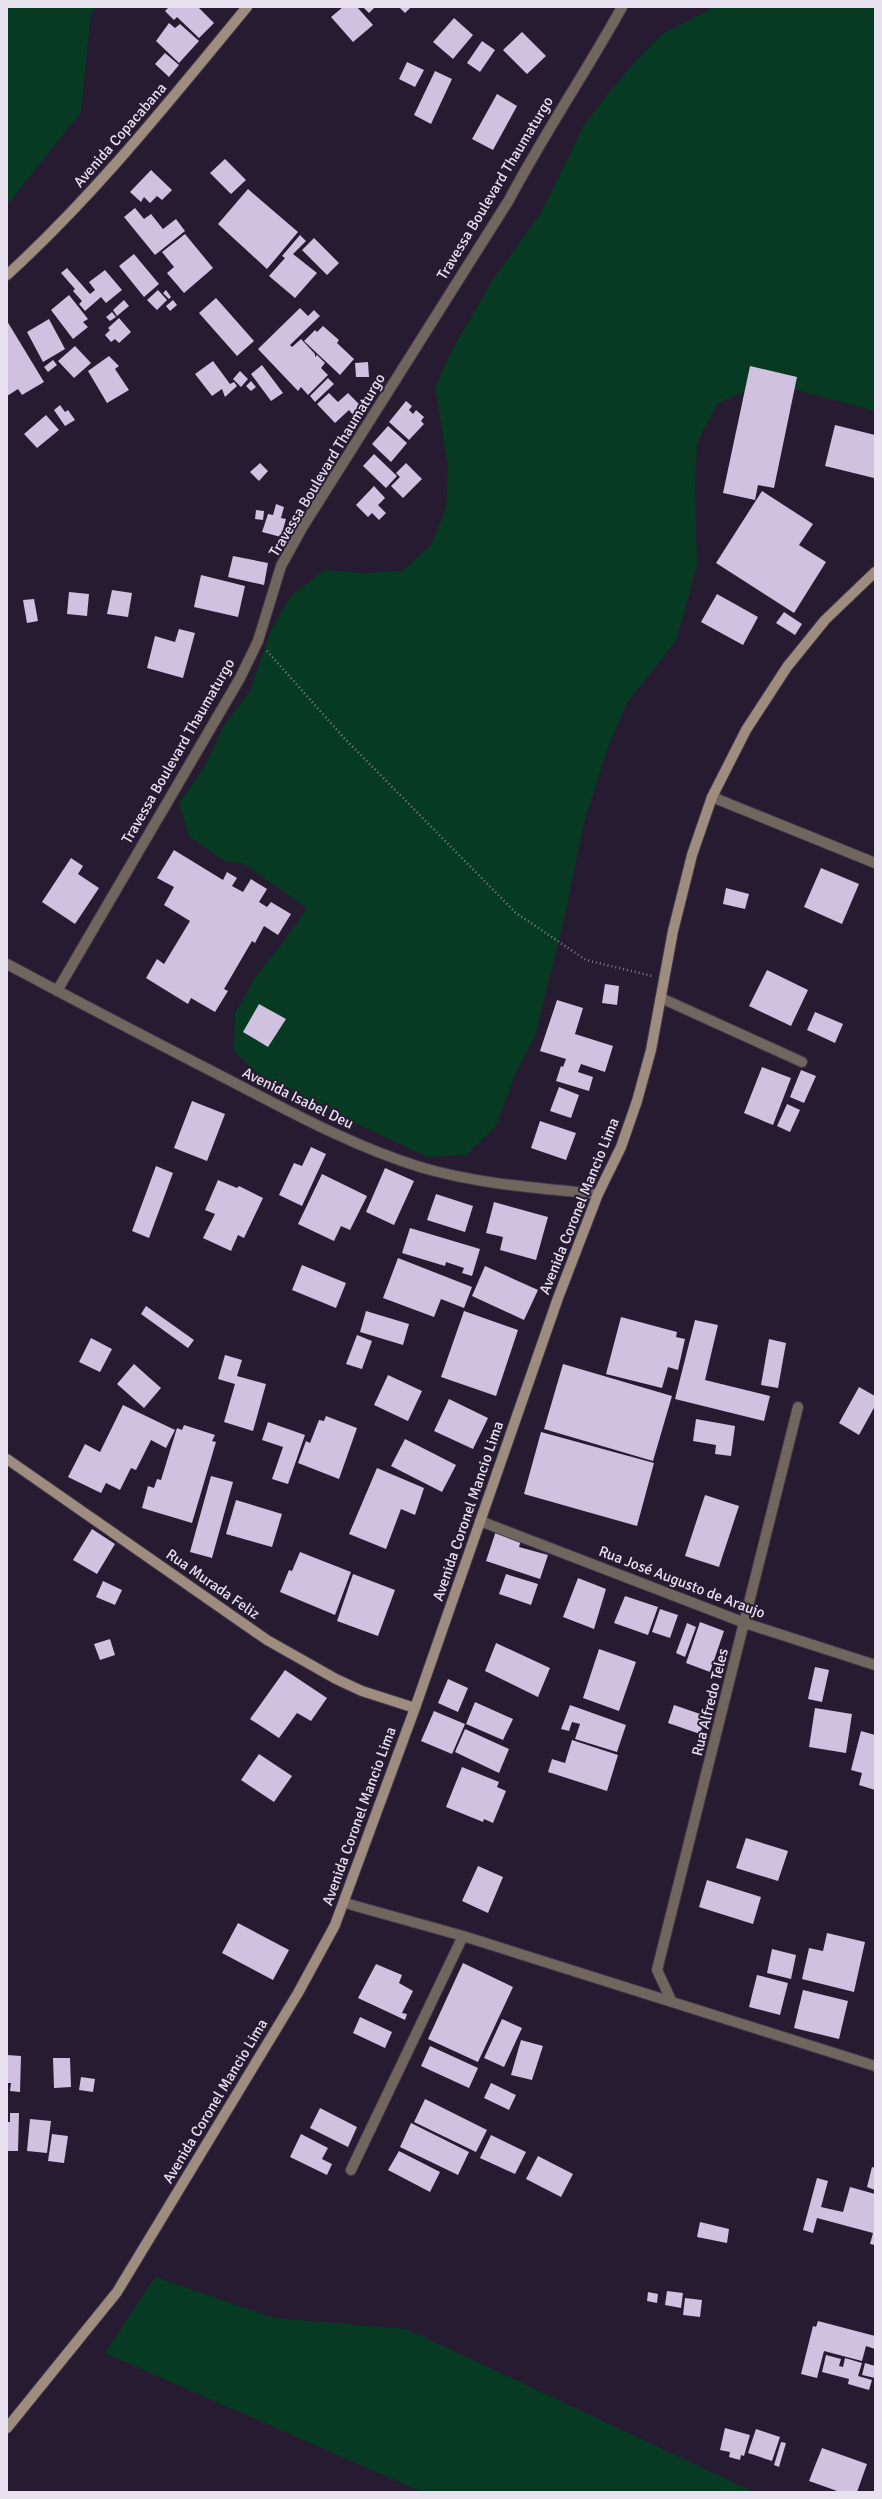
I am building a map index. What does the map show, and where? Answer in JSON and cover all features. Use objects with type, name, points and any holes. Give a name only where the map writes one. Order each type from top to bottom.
[{"type":"street","name":"Avenida Copacabana","points":[[7,275],[67,218],[149,126],[247,7]]},
{"type":"street","name":"Travessa Boulevard Thaumaturgo","points":[[57,991],[240,678],[258,641],[282,566],[302,528],[509,200],[536,150],[592,61],[622,7]]},
{"type":"street","name":"Avenida Coronel Mancio Lima","points":[[7,2428],[117,2292],[141,2256],[298,1993],[323,1949],[345,1903],[415,1708],[558,1298],[598,1194],[621,1147],[637,1101],[651,1050],[664,980],[692,855],[712,797],[746,730],[787,667],[825,620],[875,572]]},
{"type":"street","points":[[712,797],[875,863]]},
{"type":"street","name":"Avenida Isabel Deu","points":[[7,964],[261,1097],[348,1139],[386,1154],[420,1167],[486,1182],[598,1194]]},
{"type":"street","points":[[661,998],[802,1062]]},
{"type":"street","name":"Rua Alfredo Teles","points":[[672,2002],[657,1970],[798,1407]]},
{"type":"street","name":"Rua Murada Feliz","points":[[7,1459],[268,1640],[304,1663],[362,1691],[415,1708]]},
{"type":"street","name":"Rua José Augusto de Araujo","points":[[480,1521],[745,1623],[875,1665]]},
{"type":"street","points":[[345,1903],[463,1936],[875,2066]]},
{"type":"street","points":[[351,2170],[463,1936]]},
{"type":"path","points":[[258,641],[345,739],[516,913],[586,960],[664,980]]},
{"type":"green space","points":[[7,7],[98,7],[91,13],[81,112],[7,205]]},
{"type":"green space","points":[[715,7],[875,7],[875,411],[796,390],[756,386],[717,404],[697,443],[695,485],[697,566],[676,641],[627,703],[608,747],[584,822],[564,920],[535,1036],[516,1072],[496,1126],[466,1155],[428,1157],[355,1123],[284,1086],[265,1080],[234,1052],[235,1013],[256,976],[281,945],[307,908],[243,863],[226,862],[189,836],[179,803],[205,766],[223,727],[250,691],[271,630],[290,597],[324,570],[362,573],[403,571],[431,545],[446,508],[448,467],[435,387],[452,350],[492,281],[540,214],[583,127],[606,96],[634,63],[662,34]]},
{"type":"green space","points":[[155,2277],[274,2318],[407,2329],[754,2492],[422,2492],[105,2353]]},
{"type":"building","points":[[169,7],[198,7],[214,23],[199,38],[177,17],[174,20],[165,11]]},
{"type":"building","points":[[343,7],[357,7],[373,25],[353,42],[331,17]]},
{"type":"building","points":[[363,7],[375,7],[369,13]]},
{"type":"building","points":[[399,7],[411,7],[405,13]]},
{"type":"building","points":[[454,18],[473,35],[453,59],[433,42]]},
{"type":"building","points":[[169,23],[175,28],[180,24],[199,41],[179,63],[156,41]]},
{"type":"building","points":[[522,32],[546,56],[527,74],[503,50]]},
{"type":"building","points":[[482,41],[495,50],[480,72],[467,63]]},
{"type":"building","points":[[165,53],[179,65],[169,77],[155,64]]},
{"type":"building","points":[[407,62],[424,70],[415,87],[399,79]]},
{"type":"building","points":[[435,71],[452,79],[431,124],[414,115]]},
{"type":"building","points":[[497,94],[517,106],[493,150],[472,139]]},
{"type":"building","points":[[225,159],[246,180],[231,194],[210,173]]},
{"type":"building","points":[[151,170],[172,190],[162,200],[157,196],[150,203],[144,197],[141,202],[130,192]]},
{"type":"building","points":[[248,189],[298,232],[267,269],[218,224]]},
{"type":"building","points":[[135,208],[144,219],[151,214],[163,229],[176,219],[185,231],[155,255],[124,217]]},
{"type":"building","points":[[185,234],[213,268],[184,293],[167,273],[174,267],[162,252]]},
{"type":"building","points":[[300,235],[306,241],[293,254],[317,273],[295,298],[269,276],[285,258],[282,256]]},
{"type":"building","points":[[314,238],[339,263],[327,275],[302,250]]},
{"type":"building","points":[[134,254],[159,284],[144,297],[119,266]]},
{"type":"building","points":[[67,268],[90,294],[95,290],[89,282],[105,270],[122,290],[106,303],[101,297],[85,311],[79,304],[82,301],[73,291],[75,289],[61,273]]},
{"type":"building","points":[[158,290],[167,300],[157,310],[147,300]]},
{"type":"building","points":[[166,290],[171,297],[169,299],[163,293]]},
{"type":"building","points":[[69,295],[88,319],[83,322],[88,327],[73,339],[51,310]]},
{"type":"building","points":[[216,298],[254,341],[237,356],[199,313]]},
{"type":"building","points":[[124,300],[129,306],[117,316],[113,310]]},
{"type":"building","points":[[173,300],[177,305],[170,311],[166,306]]},
{"type":"building","points":[[300,308],[308,316],[314,310],[320,316],[290,345],[292,347],[301,339],[315,354],[315,357],[317,355],[325,363],[321,368],[328,375],[308,395],[301,387],[298,391],[258,349]]},
{"type":"building","points":[[112,312],[116,317],[110,321],[106,317]]},
{"type":"building","points":[[119,318],[131,332],[119,343],[115,339],[111,342],[105,335],[110,330],[108,328]]},
{"type":"building","points":[[49,319],[65,349],[43,362],[27,332]]},
{"type":"building","points":[[7,321],[44,382],[22,395],[18,389],[7,396]]},
{"type":"building","points":[[323,326],[339,340],[337,343],[354,359],[340,375],[304,341],[315,330],[317,332]]},
{"type":"building","points":[[75,346],[91,363],[74,378],[58,361]]},
{"type":"building","points":[[109,356],[119,366],[115,369],[129,390],[107,403],[88,371]]},
{"type":"building","points":[[53,360],[57,365],[48,372],[44,367]]},
{"type":"building","points":[[213,361],[230,384],[234,382],[237,386],[225,397],[222,389],[212,396],[195,374]]},
{"type":"building","points":[[368,362],[369,377],[356,377],[355,363]]},
{"type":"building","points":[[262,365],[283,393],[271,401],[251,374]]},
{"type":"building","points":[[750,366],[797,377],[774,488],[758,485],[755,500],[723,493]]},
{"type":"building","points":[[240,371],[248,379],[241,387],[233,379]]},
{"type":"building","points":[[328,378],[334,384],[315,402],[310,396]]},
{"type":"building","points":[[251,381],[256,387],[251,391],[246,386]]},
{"type":"building","points":[[329,393],[338,402],[348,393],[362,407],[353,415],[349,410],[335,423],[317,404]]},
{"type":"building","points":[[406,401],[412,406],[409,410],[413,414],[416,410],[424,417],[421,421],[424,424],[409,440],[389,422]]},
{"type":"building","points":[[60,405],[65,412],[68,410],[75,420],[65,426],[54,410]]},
{"type":"building","points":[[46,415],[59,430],[37,448],[24,434]]},
{"type":"building","points":[[835,425],[875,435],[874,478],[825,466]]},
{"type":"building","points":[[388,426],[407,443],[391,462],[372,444]]},
{"type":"building","points":[[374,454],[397,476],[386,488],[363,466]]},
{"type":"building","points":[[260,463],[268,471],[259,481],[250,472]]},
{"type":"building","points":[[406,463],[422,479],[403,498],[391,486],[400,477],[396,473]]},
{"type":"building","points":[[374,486],[385,498],[378,505],[386,513],[379,520],[372,513],[368,517],[356,505]]},
{"type":"building","points":[[762,491],[813,524],[799,545],[826,562],[794,613],[716,563]]},
{"type":"building","points":[[276,504],[284,507],[281,518],[286,519],[281,537],[262,532],[268,514],[273,515]]},
{"type":"building","points":[[256,510],[264,511],[263,520],[255,519]]},
{"type":"building","points":[[233,556],[268,563],[264,585],[228,577]]},
{"type":"building","points":[[201,575],[245,586],[238,617],[194,607]]},
{"type":"building","points":[[112,590],[132,593],[128,617],[107,614]]},
{"type":"building","points":[[69,592],[89,594],[87,616],[67,614]]},
{"type":"building","points":[[717,594],[758,617],[743,645],[701,622]]},
{"type":"building","points":[[34,599],[38,621],[27,623],[23,600]]},
{"type":"building","points":[[784,612],[802,624],[795,635],[776,623]]},
{"type":"building","points":[[179,629],[195,633],[183,678],[147,668],[155,636],[175,642]]},
{"type":"building","points":[[174,850],[223,880],[227,872],[237,878],[232,886],[243,892],[251,879],[267,889],[259,902],[267,907],[271,902],[291,914],[278,935],[264,926],[255,943],[252,941],[224,989],[228,991],[215,1012],[191,998],[188,1004],[146,978],[157,959],[164,964],[190,921],[164,905],[174,887],[157,878]]},
{"type":"building","points":[[71,858],[83,866],[78,874],[99,888],[75,924],[42,902]]},
{"type":"building","points":[[821,868],[859,884],[842,924],[804,907]]},
{"type":"building","points":[[726,888],[749,894],[745,909],[723,904]]},
{"type":"building","points":[[767,970],[808,990],[791,1026],[749,1006]]},
{"type":"building","points":[[605,984],[619,986],[617,1005],[602,1003]]},
{"type":"building","points":[[557,1000],[583,1008],[575,1034],[613,1046],[605,1072],[581,1064],[578,1072],[593,1077],[589,1091],[556,1081],[561,1066],[563,1067],[566,1059],[540,1051]]},
{"type":"building","points":[[259,1004],[286,1019],[268,1047],[243,1032]]},
{"type":"building","points":[[815,1012],[843,1024],[835,1043],[807,1030]]},
{"type":"building","points":[[762,1067],[791,1078],[773,1125],[744,1113]]},
{"type":"building","points":[[801,1070],[816,1076],[804,1103],[790,1097]]},
{"type":"building","points":[[559,1087],[579,1095],[571,1118],[550,1111]]},
{"type":"building","points":[[192,1101],[225,1114],[207,1161],[174,1148]]},
{"type":"building","points":[[787,1104],[800,1110],[790,1132],[777,1126]]},
{"type":"building","points":[[540,1121],[576,1133],[566,1160],[531,1148]]},
{"type":"building","points":[[311,1147],[326,1154],[302,1206],[279,1195],[294,1163],[302,1166]]},
{"type":"building","points":[[156,1166],[173,1173],[149,1238],[132,1231]]},
{"type":"building","points":[[385,1168],[414,1181],[394,1225],[366,1212]]},
{"type":"building","points":[[322,1174],[367,1196],[350,1230],[341,1226],[334,1241],[298,1224]]},
{"type":"building","points":[[218,1180],[237,1188],[239,1186],[263,1198],[244,1238],[238,1235],[231,1251],[203,1238],[215,1214],[205,1210]]},
{"type":"building","points":[[436,1194],[473,1206],[465,1232],[427,1220]]},
{"type":"building","points":[[494,1202],[548,1217],[536,1260],[500,1250],[503,1237],[486,1233]]},
{"type":"building","points":[[410,1228],[480,1249],[472,1276],[462,1273],[464,1268],[446,1262],[445,1266],[402,1253]]},
{"type":"building","points":[[398,1258],[472,1287],[464,1308],[441,1299],[434,1317],[383,1298]]},
{"type":"building","points":[[302,1265],[346,1283],[336,1308],[292,1290]]},
{"type":"building","points":[[485,1266],[538,1290],[524,1320],[472,1296]]},
{"type":"building","points":[[146,1306],[194,1340],[188,1348],[141,1314]]},
{"type":"building","points":[[366,1311],[409,1324],[403,1345],[360,1332]]},
{"type":"building","points":[[464,1311],[518,1330],[496,1396],[441,1377]]},
{"type":"building","points":[[621,1317],[677,1332],[676,1337],[685,1339],[678,1370],[668,1367],[662,1388],[606,1374]]},
{"type":"building","points":[[695,1320],[718,1325],[705,1380],[770,1396],[764,1421],[675,1399]]},
{"type":"building","points":[[357,1335],[372,1341],[362,1369],[346,1364]]},
{"type":"building","points":[[91,1338],[112,1349],[100,1372],[79,1362]]},
{"type":"building","points":[[769,1339],[786,1343],[778,1388],[761,1385]]},
{"type":"building","points":[[225,1355],[242,1360],[237,1376],[266,1384],[253,1431],[224,1422],[235,1384],[218,1379]]},
{"type":"building","points":[[134,1364],[161,1388],[144,1408],[117,1384]]},
{"type":"building","points":[[563,1364],[672,1396],[653,1461],[544,1429]]},
{"type":"building","points":[[388,1375],[422,1391],[408,1421],[374,1405]]},
{"type":"building","points":[[859,1387],[875,1396],[875,1406],[859,1435],[839,1423]]},
{"type":"building","points":[[449,1399],[488,1418],[473,1449],[434,1431]]},
{"type":"building","points":[[123,1405],[175,1430],[166,1448],[151,1440],[136,1470],[131,1468],[120,1490],[106,1483],[101,1493],[68,1477],[85,1444],[100,1452]]},
{"type":"building","points":[[326,1416],[357,1428],[339,1479],[298,1463],[306,1441],[310,1443],[319,1420],[324,1421]]},
{"type":"building","points":[[696,1419],[735,1426],[731,1456],[715,1454],[716,1445],[693,1441]]},
{"type":"building","points":[[268,1422],[305,1435],[288,1484],[272,1479],[283,1447],[262,1440]]},
{"type":"building","points":[[184,1425],[215,1435],[212,1441],[216,1442],[192,1523],[142,1508],[148,1486],[154,1488],[157,1479],[161,1480],[177,1428],[182,1430]]},
{"type":"building","points":[[541,1432],[654,1463],[637,1526],[524,1494]]},
{"type":"building","points":[[405,1439],[456,1465],[442,1492],[391,1466]]},
{"type":"building","points":[[377,1468],[424,1488],[415,1515],[401,1509],[386,1549],[349,1534]]},
{"type":"building","points":[[211,1476],[233,1482],[212,1558],[190,1552]]},
{"type":"building","points":[[705,1495],[739,1506],[719,1567],[685,1556]]},
{"type":"building","points":[[236,1500],[282,1514],[272,1547],[226,1534]]},
{"type":"building","points":[[92,1529],[115,1544],[97,1574],[73,1560]]},
{"type":"building","points":[[496,1531],[521,1540],[519,1547],[548,1555],[540,1579],[486,1561]]},
{"type":"building","points":[[300,1552],[351,1572],[335,1615],[280,1592],[289,1570],[292,1571]]},
{"type":"building","points":[[353,1574],[395,1590],[378,1636],[337,1621]]},
{"type":"building","points":[[506,1574],[538,1584],[531,1605],[499,1594]]},
{"type":"building","points":[[578,1578],[606,1589],[594,1629],[563,1617]]},
{"type":"building","points":[[103,1581],[122,1590],[115,1605],[96,1597]]},
{"type":"building","points":[[625,1596],[658,1607],[648,1635],[614,1623]]},
{"type":"building","points":[[660,1609],[678,1615],[670,1638],[652,1632]]},
{"type":"building","points":[[700,1622],[724,1631],[710,1672],[686,1663]]},
{"type":"building","points":[[687,1623],[696,1627],[685,1657],[676,1653]]},
{"type":"building","points":[[110,1639],[115,1655],[100,1660],[94,1644]]},
{"type":"building","points":[[496,1643],[550,1668],[538,1697],[485,1671]]},
{"type":"building","points":[[599,1649],[636,1662],[619,1711],[583,1698]]},
{"type":"building","points":[[815,1667],[829,1670],[822,1702],[808,1699]]},
{"type":"building","points":[[285,1670],[327,1698],[311,1721],[297,1713],[279,1738],[250,1719]]},
{"type":"building","points":[[448,1679],[468,1688],[458,1712],[438,1703]]},
{"type":"building","points":[[475,1702],[513,1719],[503,1740],[466,1724]]},
{"type":"building","points":[[570,1705],[626,1725],[617,1752],[575,1739],[580,1724],[572,1722],[569,1731],[561,1729]]},
{"type":"building","points":[[674,1705],[706,1716],[700,1734],[668,1723]]},
{"type":"building","points":[[815,1708],[852,1714],[846,1753],[809,1747]]},
{"type":"building","points":[[434,1711],[465,1724],[452,1754],[421,1741]]},
{"type":"building","points":[[465,1729],[509,1749],[499,1773],[455,1752]]},
{"type":"building","points":[[861,1731],[875,1735],[875,1790],[859,1785],[862,1773],[851,1770]]},
{"type":"building","points":[[572,1740],[618,1755],[607,1791],[548,1772],[552,1759],[565,1763]]},
{"type":"building","points":[[259,1754],[292,1776],[274,1802],[241,1780]]},
{"type":"building","points":[[462,1767],[499,1782],[497,1787],[506,1791],[493,1823],[484,1819],[483,1822],[446,1807]]},
{"type":"building","points":[[746,1838],[788,1851],[778,1881],[736,1868]]},
{"type":"building","points":[[478,1866],[503,1877],[488,1913],[462,1901]]},
{"type":"building","points":[[707,1880],[761,1897],[753,1924],[699,1907]]},
{"type":"building","points":[[238,1923],[289,1950],[273,1980],[222,1953]]},
{"type":"building","points":[[827,1933],[865,1942],[854,1992],[802,1979],[809,1948],[823,1951]]},
{"type":"building","points":[[772,1949],[796,1955],[791,1979],[767,1973]]},
{"type":"building","points":[[463,1963],[513,1987],[478,2062],[428,2039]]},
{"type":"building","points":[[376,1964],[402,1975],[399,1983],[413,1991],[402,2013],[407,2014],[405,2020],[358,1998]]},
{"type":"building","points":[[757,1975],[788,1983],[780,2015],[749,2007]]},
{"type":"building","points":[[803,1990],[848,2001],[839,2039],[794,2028]]},
{"type":"building","points":[[360,2017],[392,2032],[385,2048],[353,2033]]},
{"type":"building","points":[[502,2019],[522,2028],[504,2067],[484,2058]]},
{"type":"building","points":[[521,2040],[543,2046],[532,2080],[511,2075]]},
{"type":"building","points":[[430,2046],[478,2068],[469,2088],[421,2066]]},
{"type":"building","points":[[7,2055],[21,2056],[20,2092],[10,2091],[11,2083],[7,2083]]},
{"type":"building","points":[[53,2058],[70,2058],[71,2087],[54,2088]]},
{"type":"building","points":[[81,2077],[95,2079],[93,2092],[79,2090]]},
{"type":"building","points":[[491,2083],[516,2095],[509,2110],[484,2098]]},
{"type":"building","points":[[425,2099],[487,2130],[476,2152],[414,2122]]},
{"type":"building","points":[[320,2108],[357,2127],[348,2147],[310,2128]]},
{"type":"building","points":[[10,2113],[19,2113],[18,2151],[7,2151],[7,2122],[10,2122]]},
{"type":"building","points":[[30,2119],[51,2121],[47,2153],[27,2151]]},
{"type":"building","points":[[411,2123],[469,2152],[458,2175],[400,2147]]},
{"type":"building","points":[[52,2134],[68,2136],[64,2163],[48,2161]]},
{"type":"building","points":[[301,2134],[328,2148],[322,2159],[332,2164],[327,2175],[290,2157]]},
{"type":"building","points":[[491,2135],[526,2152],[515,2174],[480,2158]]},
{"type":"building","points":[[399,2151],[440,2172],[430,2192],[388,2170]]},
{"type":"building","points":[[538,2156],[573,2174],[561,2197],[526,2179]]},
{"type":"building","points":[[872,2167],[875,2168],[875,2190],[867,2187]]},
{"type":"building","points":[[817,2178],[828,2181],[821,2207],[843,2212],[850,2187],[875,2194],[875,2245],[870,2244],[873,2233],[817,2218],[813,2233],[803,2230]]},
{"type":"building","points":[[700,2222],[729,2229],[727,2243],[697,2237]]},
{"type":"building","points":[[667,2291],[683,2293],[681,2308],[665,2305]]},
{"type":"building","points":[[648,2292],[658,2294],[657,2303],[647,2301]]},
{"type":"building","points":[[685,2298],[702,2300],[700,2317],[683,2315]]},
{"type":"building","points":[[818,2321],[875,2336],[875,2349],[866,2346],[862,2361],[824,2351],[817,2378],[801,2374],[813,2326],[816,2327]]},
{"type":"building","points":[[826,2355],[841,2359],[839,2366],[843,2367],[845,2358],[862,2363],[858,2376],[872,2380],[869,2390],[848,2384],[849,2379],[822,2372]]},
{"type":"building","points":[[865,2363],[875,2366],[875,2378],[862,2375]]},
{"type":"building","points":[[725,2428],[750,2435],[744,2456],[741,2455],[740,2460],[729,2457],[730,2452],[720,2450]]},
{"type":"building","points":[[756,2429],[780,2437],[772,2461],[748,2453]]},
{"type":"building","points":[[781,2442],[786,2443],[779,2467],[774,2465]]},
{"type":"building","points":[[822,2448],[867,2464],[857,2492],[840,2492],[809,2481]]}]
